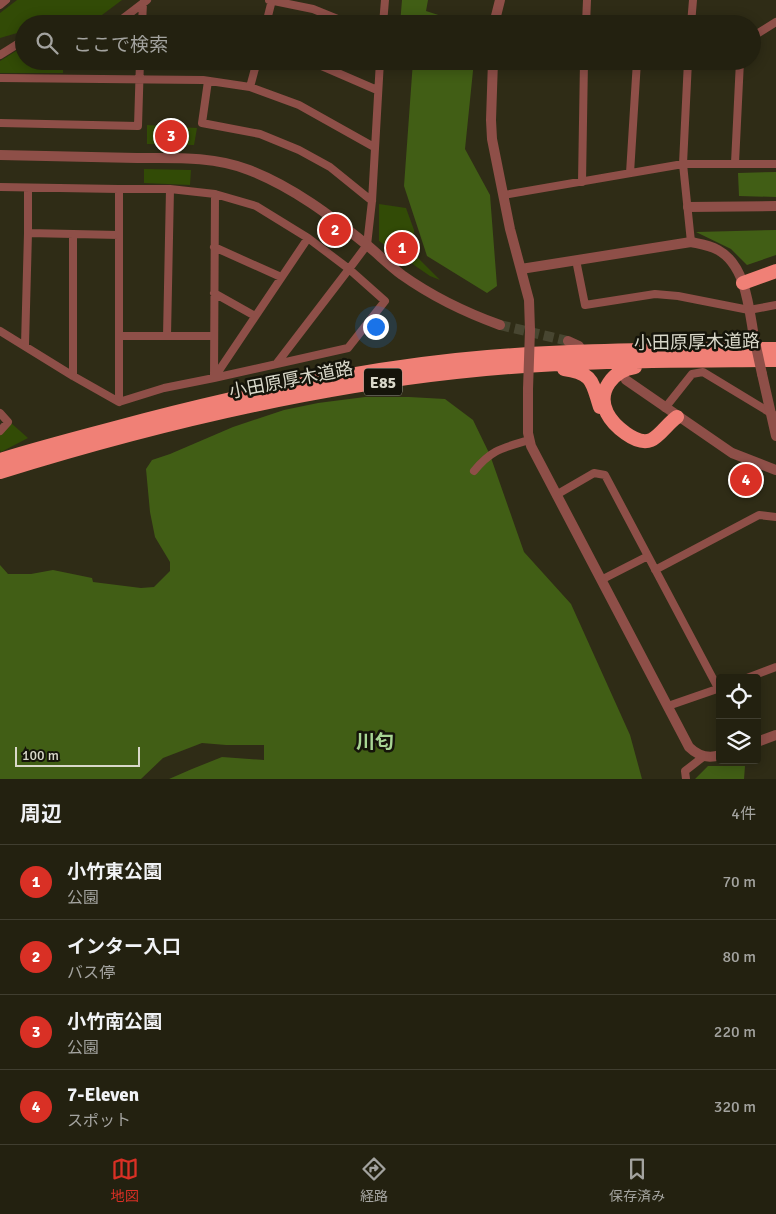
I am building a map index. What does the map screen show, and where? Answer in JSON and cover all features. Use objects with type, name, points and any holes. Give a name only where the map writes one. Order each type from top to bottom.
[{"type":"highway","points":[[742,283],[776,271]]},
{"type":"highway","points":[[742,283],[776,277]]},
{"type":"highway","name":"小田原厚木道路","points":[[0,472],[132,434],[296,396],[446,373],[538,365],[718,360],[774,351]]},
{"type":"highway","name":"小田原厚木道路","points":[[0,460],[216,402],[294,385],[455,360],[572,352],[774,351]]},
{"type":"highway","points":[[677,417],[652,440],[635,440],[622,430],[607,412],[604,396],[607,387],[612,378],[630,368],[718,360]]},
{"type":"highway","points":[[538,365],[583,373],[595,387],[604,421],[626,443],[634,447],[653,447],[661,443],[670,433],[677,417]]},
{"type":"street","points":[[0,5],[6,0]]},
{"type":"street","points":[[268,15],[271,0],[313,9],[328,15]]},
{"type":"street","points":[[384,15],[385,0]]},
{"type":"street","points":[[496,15],[500,0]]},
{"type":"street","points":[[586,15],[587,0]]},
{"type":"street","points":[[692,15],[693,0]]},
{"type":"street","points":[[128,15],[145,2]]},
{"type":"street","points":[[143,15],[145,2]]},
{"type":"street","points":[[761,33],[775,26]]},
{"type":"street","points":[[0,54],[15,45]]},
{"type":"street","points":[[0,123],[138,126],[140,70]]},
{"type":"street","points":[[250,87],[255,70]]},
{"type":"street","points":[[331,70],[377,90]]},
{"type":"street","points":[[277,363],[367,245],[372,201],[379,70]]},
{"type":"street","points":[[493,70],[492,140],[529,300],[530,330],[527,415],[530,446],[689,747],[703,757]]},
{"type":"street","points":[[582,182],[584,70]]},
{"type":"street","points":[[630,173],[636,70]]},
{"type":"street","points":[[688,70],[683,164],[691,242]]},
{"type":"street","points":[[735,163],[740,70]]},
{"type":"street","points":[[0,78],[208,81],[250,87],[299,105],[374,147]]},
{"type":"street","points":[[208,81],[202,123],[260,134],[299,150],[330,167],[372,201]]},
{"type":"street","points":[[0,155],[214,160],[248,169],[276,182],[312,204],[367,245],[401,274],[440,300],[500,325]]},
{"type":"street","points":[[504,195],[683,164],[776,164]]},
{"type":"street","points":[[0,188],[170,189],[214,194],[256,206],[308,238],[349,269],[385,302],[348,348],[164,388],[120,402],[73,376],[0,331]]},
{"type":"street","points":[[25,346],[28,188]]},
{"type":"street","points":[[119,189],[120,402]]},
{"type":"street","points":[[167,336],[170,189]]},
{"type":"street","points":[[214,194],[214,378]]},
{"type":"street","points":[[688,207],[776,206]]},
{"type":"street","points":[[28,233],[120,235]]},
{"type":"street","points":[[73,235],[73,376]]},
{"type":"street","points":[[214,378],[308,238]]},
{"type":"street","points":[[521,269],[691,242],[707,245],[723,254],[735,266],[750,310],[762,374],[774,415],[776,436]]},
{"type":"street","points":[[214,247],[281,277]]},
{"type":"street","points":[[576,260],[585,304],[655,294],[678,296],[750,310],[776,305]]},
{"type":"street","points":[[214,293],[255,316]]},
{"type":"street","points":[[120,336],[214,336]]},
{"type":"street","points":[[568,341],[579,346]]},
{"type":"street","points":[[665,408],[692,374],[703,372],[774,415]]},
{"type":"street","points":[[626,380],[677,417],[732,453],[776,470]]},
{"type":"street","points":[[0,413],[8,422],[0,432]]},
{"type":"street","points":[[474,471],[493,452],[529,440]]},
{"type":"street","points":[[556,495],[594,473],[605,475],[716,682]]},
{"type":"street","points":[[655,570],[758,515],[776,517]]},
{"type":"street","points":[[601,580],[648,556]]},
{"type":"street","points":[[758,674],[776,667]]},
{"type":"street","points":[[668,706],[716,689]]},
{"type":"street","points":[[761,741],[776,735]]},
{"type":"street","points":[[686,779],[685,771],[703,757],[716,755]]},
{"type":"green space","points":[[17,0],[122,0],[102,15],[15,15],[15,34],[0,38],[0,13]]},
{"type":"green space","points":[[402,0],[428,0],[426,11],[438,15],[401,15]]},
{"type":"green space","points":[[15,52],[15,70],[63,70],[63,73],[0,73],[0,61]]},
{"type":"green space","points":[[412,70],[473,70],[465,149],[490,195],[497,286],[487,293],[427,256],[404,186]]},
{"type":"green space","points":[[147,125],[197,128],[194,145],[147,144]]},
{"type":"green space","points":[[144,169],[191,170],[190,185],[144,183]]},
{"type":"green space","points":[[776,172],[776,197],[739,196],[738,173]]},
{"type":"green space","points":[[379,204],[406,208],[414,230],[415,255],[440,280],[430,276],[379,241]]},
{"type":"green space","points":[[776,230],[776,255],[747,265],[731,249],[696,232]]},
{"type":"green space","points":[[365,397],[445,399],[473,420],[490,455],[524,552],[571,604],[630,735],[642,779],[169,779],[222,757],[264,760],[264,745],[202,743],[163,758],[141,779],[0,779],[0,565],[8,574],[31,574],[53,570],[92,578],[93,582],[141,588],[154,587],[170,571],[170,562],[155,537],[150,512],[146,469],[152,460],[233,427],[284,410],[318,403]]},
{"type":"green space","points":[[11,423],[28,438],[1,452],[0,435]]},
{"type":"green space","points":[[708,766],[745,766],[744,779],[695,779]]},
{"type":"tunnel","points":[[500,325],[568,341]]},
{"type":"place","name":"小竹南公園","points":[[171,136]]},
{"type":"place","name":"インター入口","points":[[335,230]]},
{"type":"place","name":"小竹東公園","points":[[402,248]]},
{"type":"place","name":"7-Eleven","points":[[746,480]]},
{"type":"district","name":"川匂","points":[[375,741]]}]
